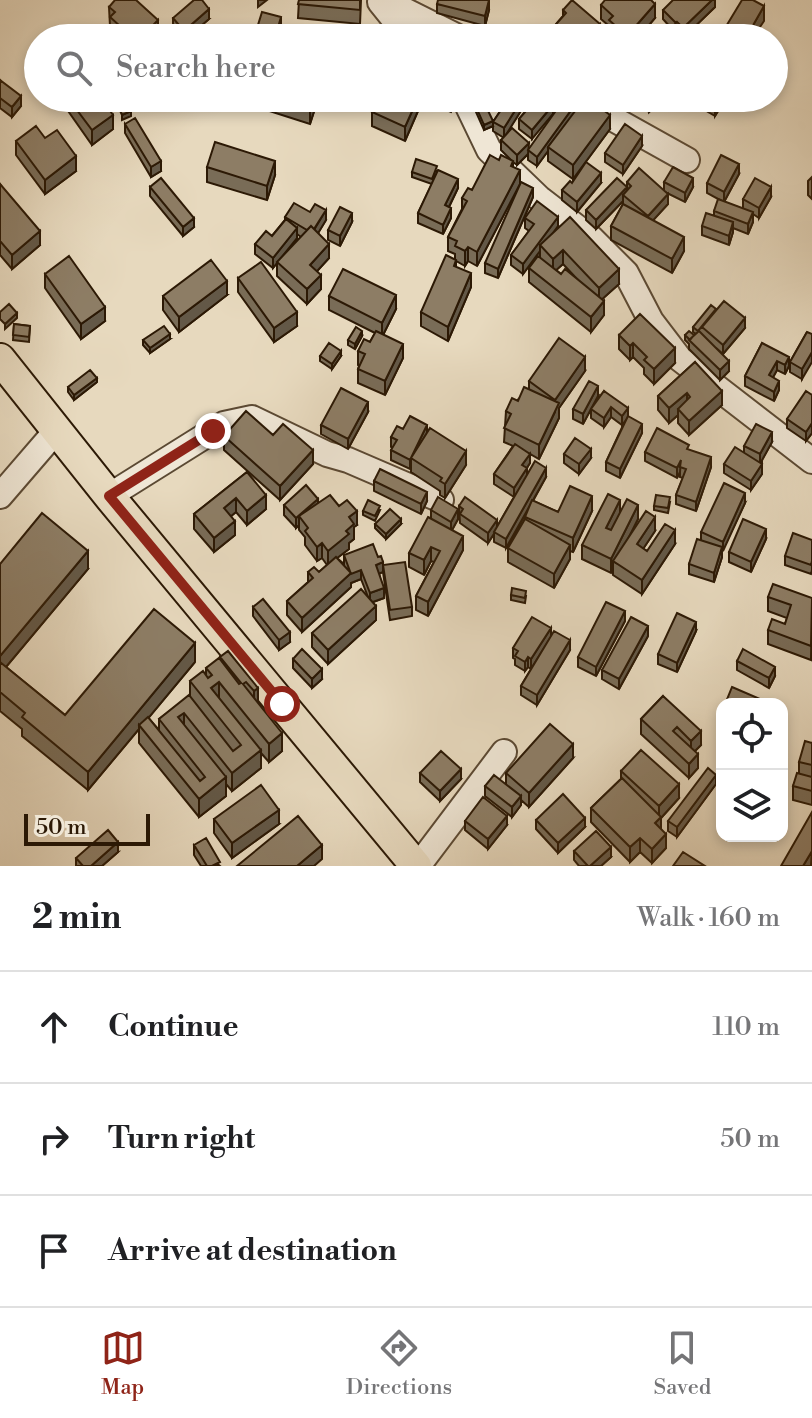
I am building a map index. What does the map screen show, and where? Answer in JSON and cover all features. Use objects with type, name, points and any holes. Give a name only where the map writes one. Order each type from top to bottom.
[{"type":"main road","points":[[0,359],[109,496],[417,866]]},
{"type":"street","points":[[381,0],[399,24]]},
{"type":"street","points":[[381,0],[431,24]]},
{"type":"street","points":[[471,112],[489,150],[539,198],[591,238],[626,273],[651,321],[680,359],[812,461]]},
{"type":"street","points":[[601,112],[687,160]]},
{"type":"street","points":[[109,496],[224,424],[252,418],[327,454],[441,500]]},
{"type":"street","points":[[0,496],[56,431]]},
{"type":"street","points":[[417,866],[504,752]]},
{"type":"building","points":[[115,0],[136,0],[158,20],[154,24],[118,24],[110,17],[115,12],[109,7]]},
{"type":"building","points":[[194,0],[202,0],[209,9],[192,24],[178,24],[173,18]]},
{"type":"building","points":[[299,0],[360,0],[360,10],[298,4]]},
{"type":"building","points":[[438,0],[489,0],[485,16],[437,4]]},
{"type":"building","points":[[572,0],[600,24],[556,24],[566,13],[563,10]]},
{"type":"building","points":[[605,0],[651,0],[655,4],[638,24],[614,24],[609,20],[613,16],[601,5]]},
{"type":"building","points":[[673,0],[712,0],[687,24],[676,23],[663,10]]},
{"type":"building","points":[[742,0],[753,0],[764,6],[754,24],[727,24]]},
{"type":"building","points":[[262,12],[281,17],[279,24],[258,24]]},
{"type":"building","points":[[0,80],[21,96],[12,107],[0,98]]},
{"type":"building","points":[[78,112],[111,112],[113,115],[92,130]]},
{"type":"building","points":[[372,112],[412,112],[405,127]]},
{"type":"building","points":[[478,112],[489,112],[493,121],[484,125]]},
{"type":"building","points":[[500,112],[514,112],[504,128],[493,122]]},
{"type":"building","points":[[525,112],[547,112],[532,130],[519,119]]},
{"type":"building","points":[[555,112],[570,112],[537,157],[528,150]]},
{"type":"building","points":[[574,112],[606,112],[610,115],[573,165],[548,147]]},
{"type":"building","points":[[135,118],[161,161],[151,167],[125,124]]},
{"type":"building","points":[[625,124],[642,136],[623,165],[605,153]]},
{"type":"building","points":[[36,126],[45,138],[57,130],[76,156],[45,180],[16,141]]},
{"type":"building","points":[[512,128],[529,143],[517,155],[501,140]]},
{"type":"building","points":[[215,142],[275,161],[267,186],[207,167]]},
{"type":"building","points":[[490,155],[499,160],[501,155],[513,161],[511,166],[520,170],[477,252],[468,247],[465,251],[455,246],[457,241],[448,237],[467,201],[462,198],[468,188],[472,190]]},
{"type":"building","points":[[721,155],[739,164],[724,192],[707,183]]},
{"type":"building","points":[[416,159],[437,166],[432,179],[412,172]]},
{"type":"building","points":[[586,162],[601,173],[577,202],[562,190],[570,181],[572,183]]},
{"type":"building","points":[[673,167],[693,178],[685,193],[664,182]]},
{"type":"building","points":[[639,168],[668,194],[648,216],[623,195],[631,186],[627,182]]},
{"type":"building","points":[[438,170],[458,179],[445,205],[451,208],[443,225],[418,213]]},
{"type":"building","points":[[161,178],[194,218],[183,227],[150,187]]},
{"type":"building","points":[[617,178],[627,187],[596,220],[586,210]]},
{"type":"building","points":[[755,178],[771,187],[759,208],[743,199]]},
{"type":"building","points":[[521,182],[533,188],[498,269],[485,263]]},
{"type":"building","points":[[0,184],[40,231],[12,255],[0,241]]},
{"type":"building","points":[[718,199],[753,212],[748,224],[714,211]]},
{"type":"building","points":[[537,201],[558,217],[523,264],[511,255],[534,224],[525,218]]},
{"type":"building","points":[[294,203],[310,212],[315,204],[326,210],[314,229],[311,226],[307,230],[285,217]]},
{"type":"building","points":[[623,204],[684,237],[672,259],[611,226]]},
{"type":"building","points":[[340,207],[352,213],[340,236],[328,230]]},
{"type":"building","points":[[706,213],[733,222],[729,236],[702,226]]},
{"type":"building","points":[[570,217],[619,269],[599,288],[563,250],[553,259],[540,245]]},
{"type":"building","points":[[286,219],[297,228],[273,258],[255,244],[266,231],[272,236]]},
{"type":"building","points":[[311,226],[329,244],[310,265],[321,275],[307,289],[277,262]]},
{"type":"building","points":[[446,255],[456,260],[454,266],[471,273],[448,327],[421,312]]},
{"type":"building","points":[[69,256],[105,307],[81,324],[45,274]]},
{"type":"building","points":[[538,256],[561,274],[565,269],[604,301],[591,317],[529,268]]},
{"type":"building","points":[[211,260],[227,281],[179,317],[163,296]]},
{"type":"building","points":[[261,262],[297,312],[274,328],[238,278]]},
{"type":"building","points":[[343,269],[396,295],[382,323],[329,296]]},
{"type":"building","points":[[724,301],[745,318],[723,345],[702,327]]},
{"type":"building","points":[[9,304],[17,313],[5,324],[0,319],[0,312]]},
{"type":"building","points":[[711,305],[716,309],[698,331],[693,327]]},
{"type":"building","points":[[640,314],[675,348],[654,369],[633,343],[630,346],[619,335]]},
{"type":"building","points":[[14,324],[30,326],[29,337],[13,335]]},
{"type":"building","points":[[164,326],[170,334],[150,348],[143,340]]},
{"type":"building","points":[[356,327],[362,331],[355,344],[348,340]]},
{"type":"building","points":[[376,331],[403,344],[385,381],[358,369],[365,354],[358,351],[364,339],[370,342]]},
{"type":"building","points":[[689,331],[694,335],[690,340],[685,335]]},
{"type":"building","points":[[699,331],[729,361],[720,370],[689,340]]},
{"type":"building","points":[[807,332],[812,334],[812,352],[802,369],[790,362]]},
{"type":"building","points":[[559,338],[585,357],[555,400],[529,381]]},
{"type":"building","points":[[329,343],[341,351],[332,364],[320,356]]},
{"type":"building","points":[[762,343],[789,357],[785,365],[777,361],[769,375],[779,381],[774,392],[745,376]]},
{"type":"building","points":[[695,362],[722,391],[689,421],[678,409],[690,397],[687,393],[669,408],[658,396]]},
{"type":"building","points":[[90,370],[97,378],[74,395],[68,387]]},
{"type":"building","points":[[589,381],[598,386],[583,414],[573,409]]},
{"type":"building","points":[[524,387],[559,403],[539,445],[504,428],[511,414],[506,411],[512,398],[518,401]]},
{"type":"building","points":[[341,388],[368,402],[348,439],[321,425]]},
{"type":"building","points":[[604,391],[628,408],[622,416],[611,407],[604,418],[591,409]]},
{"type":"building","points":[[806,391],[812,395],[812,423],[806,432],[787,419]]},
{"type":"building","points":[[246,411],[273,435],[283,424],[313,450],[280,486],[224,436]]},
{"type":"building","points":[[410,416],[427,425],[410,460],[391,450],[397,440],[391,437],[397,426],[403,429]]},
{"type":"building","points":[[628,416],[642,424],[620,469],[606,462]]},
{"type":"building","points":[[756,424],[772,432],[760,454],[744,446]]},
{"type":"building","points":[[430,428],[466,451],[445,484],[440,481],[442,478],[411,458]]},
{"type":"building","points":[[657,428],[689,445],[687,449],[711,457],[696,502],[676,495],[686,469],[680,467],[681,460],[677,468],[645,452]]},
{"type":"building","points":[[575,438],[591,449],[579,464],[564,454]]},
{"type":"building","points":[[515,444],[530,454],[522,465],[527,468],[514,488],[494,474]]},
{"type":"building","points":[[735,447],[762,464],[751,481],[724,464]]},
{"type":"building","points":[[535,461],[546,468],[506,539],[494,532]]},
{"type":"building","points":[[380,469],[427,492],[421,504],[374,481]]},
{"type":"building","points":[[247,472],[266,495],[247,511],[236,498],[224,508],[235,521],[214,538],[194,514]]},
{"type":"building","points":[[724,483],[745,493],[723,542],[701,532]]},
{"type":"building","points":[[306,485],[318,499],[296,518],[284,505]]},
{"type":"building","points":[[570,486],[592,496],[573,538],[525,517],[532,500],[558,512]]},
{"type":"building","points":[[608,494],[620,500],[606,528],[611,530],[627,499],[638,505],[611,559],[582,545]]},
{"type":"building","points":[[330,495],[339,506],[347,500],[357,511],[349,517],[354,524],[346,531],[349,534],[328,551],[322,543],[317,547],[299,516]]},
{"type":"building","points":[[656,495],[670,497],[668,508],[654,506]]},
{"type":"building","points":[[438,497],[458,509],[451,522],[431,510]]},
{"type":"building","points":[[465,497],[497,520],[488,533],[460,514],[463,509],[459,506]]},
{"type":"building","points":[[368,500],[380,506],[375,516],[363,511]]},
{"type":"building","points":[[390,509],[401,519],[386,534],[375,524]]},
{"type":"building","points":[[646,511],[655,517],[637,544],[647,551],[665,524],[675,530],[642,580],[613,561]]},
{"type":"building","points":[[42,513],[88,551],[0,656],[0,564]]},
{"type":"building","points":[[428,517],[463,536],[428,602],[416,596],[440,551],[431,547],[424,560],[409,553]]},
{"type":"building","points":[[525,519],[570,545],[554,574],[508,548]]},
{"type":"building","points":[[743,519],[766,529],[751,562],[729,552]]},
{"type":"building","points":[[793,533],[812,540],[811,565],[785,556]]},
{"type":"building","points":[[697,539],[722,547],[714,573],[689,564]]},
{"type":"building","points":[[373,544],[383,562],[376,565],[384,588],[370,593],[361,570],[351,574],[344,555]]},
{"type":"building","points":[[336,557],[351,573],[302,618],[287,601],[313,578],[308,572],[314,567],[319,572]]},
{"type":"building","points":[[405,562],[412,607],[390,610],[383,565]]},
{"type":"building","points":[[773,584],[812,598],[811,646],[768,630],[772,619],[785,624],[791,605],[768,597]]},
{"type":"building","points":[[512,588],[526,591],[525,598],[511,595]]},
{"type":"building","points":[[361,589],[376,606],[328,650],[312,633]]},
{"type":"building","points":[[263,599],[290,632],[279,640],[253,607]]},
{"type":"building","points":[[606,602],[625,611],[596,667],[578,657]]},
{"type":"building","points":[[154,609],[195,643],[88,772],[22,717],[25,713],[0,692],[0,662],[65,715]]},
{"type":"building","points":[[677,613],[696,622],[677,663],[658,654]]},
{"type":"building","points":[[532,617],[551,628],[531,659],[528,657],[525,662],[515,656],[518,651],[513,648]]},
{"type":"building","points":[[631,617],[648,626],[619,679],[602,670]]},
{"type":"building","points":[[554,631],[570,640],[537,695],[521,686]]},
{"type":"building","points":[[302,649],[322,669],[312,679],[293,659]]},
{"type":"building","points":[[743,649],[775,667],[769,678],[737,661]]},
{"type":"building","points":[[228,651],[258,688],[254,691],[246,682],[243,684],[282,733],[269,744],[219,682],[211,688],[261,750],[232,773],[184,713],[178,717],[226,777],[199,799],[139,725],[148,717],[200,781],[205,777],[159,719],[189,695],[233,751],[241,745],[190,681],[203,671],[208,678],[212,675],[206,668],[219,658],[241,683],[220,657]]},
{"type":"building","points":[[732,687],[758,698],[728,698]]},
{"type":"building","points":[[663,696],[701,731],[691,741],[677,727],[673,731],[698,754],[689,764],[641,719]]},
{"type":"building","points":[[550,724],[573,744],[529,793],[506,773]]},
{"type":"building","points":[[805,741],[812,743],[812,765],[799,762]]},
{"type":"building","points":[[641,750],[679,784],[659,806],[621,771]]},
{"type":"building","points":[[441,751],[461,769],[440,791],[420,773]]},
{"type":"building","points":[[708,768],[716,775],[677,827],[668,821]]},
{"type":"building","points":[[797,773],[812,777],[812,791],[793,786]]},
{"type":"building","points":[[494,775],[521,796],[512,807],[485,786]]},
{"type":"building","points":[[622,778],[661,817],[655,823],[666,834],[652,849],[640,838],[630,847],[591,808]]},
{"type":"building","points":[[261,785],[279,810],[232,843],[214,819]]},
{"type":"building","points":[[563,794],[585,818],[558,843],[536,820]]},
{"type":"building","points":[[483,797],[507,816],[488,839],[465,821]]},
{"type":"building","points":[[812,812],[812,851],[803,866],[781,866]]},
{"type":"building","points":[[298,816],[322,845],[297,866],[237,866]]},
{"type":"building","points":[[108,830],[118,842],[91,866],[83,866],[76,858]]},
{"type":"building","points":[[596,831],[611,847],[588,866],[574,851]]},
{"type":"building","points":[[206,838],[220,862],[212,866],[207,866],[194,845]]},
{"type":"building","points":[[683,852],[705,866],[673,866]]},
{"type":"route","points":[[213,431],[109,496],[282,704]]}]
